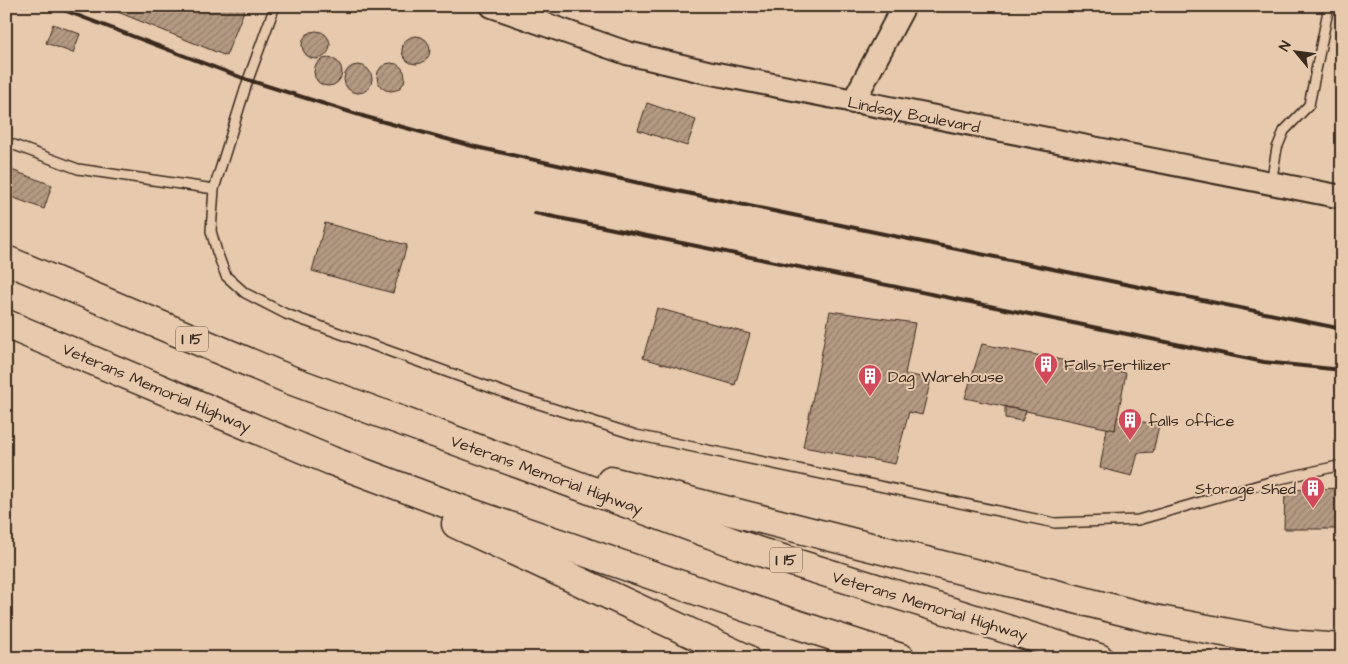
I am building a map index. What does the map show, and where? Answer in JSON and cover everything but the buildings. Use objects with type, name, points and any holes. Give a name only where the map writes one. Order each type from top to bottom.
[{"type":"highway","name":"Veterans Memorial Highway","points":[[6,260],[293,382],[754,550],[1099,658]]},
{"type":"highway","name":"Veterans Memorial Highway","points":[[6,324],[332,461],[492,520],[777,618],[902,658]]},
{"type":"highway","points":[[478,449],[633,486],[1154,619],[1287,644],[1342,648]]},
{"type":"highway","points":[[332,461],[466,529],[745,658]]},
{"type":"street","name":"Lindsay Boulevard","points":[[492,6],[627,53],[707,72],[1342,197]]},
{"type":"street","points":[[853,102],[904,6]]},
{"type":"lane","points":[[275,6],[248,80],[214,189],[211,231],[226,276],[245,293],[286,314],[514,396],[636,435],[1055,523],[1138,520],[1280,479],[1342,465]]},
{"type":"lane","points":[[1271,184],[1277,148],[1284,131],[1310,105],[1329,6]]},
{"type":"lane","points":[[6,142],[78,169],[214,189]]},
{"type":"railway","points":[[53,6],[248,80],[366,117],[476,147],[653,186],[1342,329]]},
{"type":"railway","points":[[535,213],[1264,362],[1342,370]]},
{"type":"place","name":"Falls Fertilizer","points":[[1046,385]]},
{"type":"place","name":"Dag Warehouse","points":[[870,397]]},
{"type":"place","name":"falls office","points":[[1130,441]]},
{"type":"place","name":"Storage Shed","points":[[1313,509]]}]
